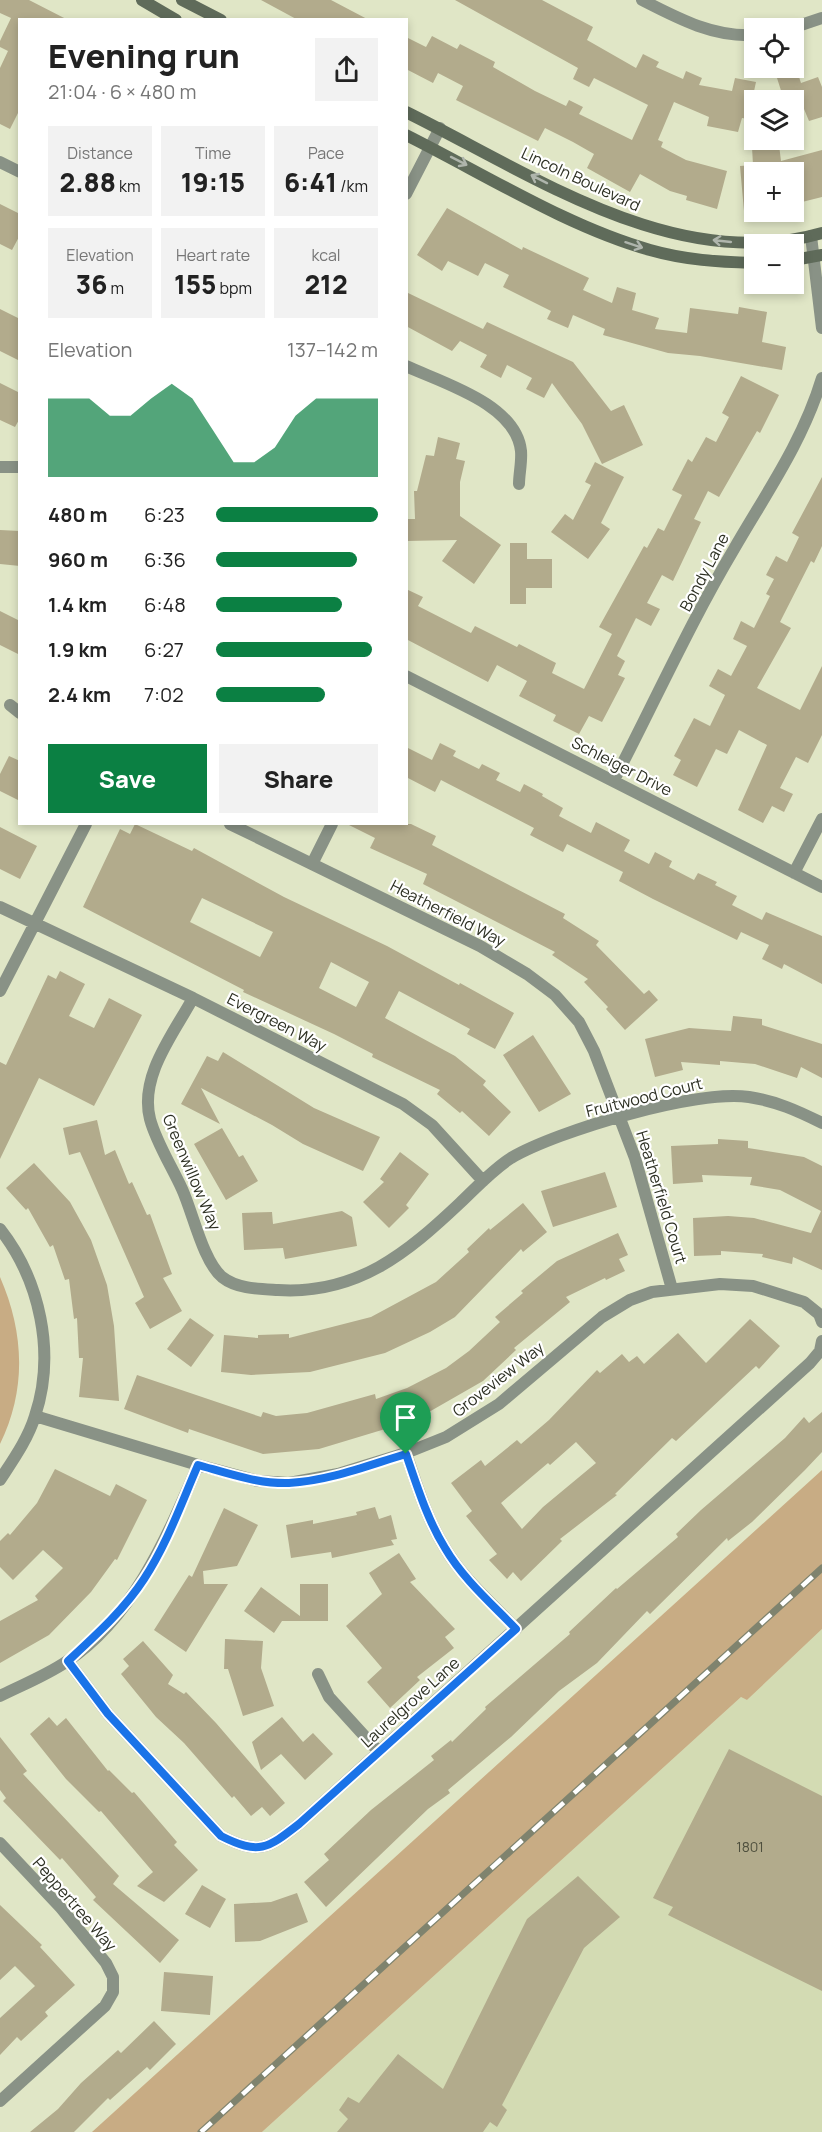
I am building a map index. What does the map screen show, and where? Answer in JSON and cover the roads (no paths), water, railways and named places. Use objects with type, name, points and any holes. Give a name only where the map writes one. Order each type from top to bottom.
[{"type":"street","points":[[142,0],[162,6],[174,18]]},
{"type":"street","points":[[182,0],[217,18]]},
{"type":"street","points":[[642,0],[711,32],[744,36]]},
{"type":"street","points":[[804,24],[822,18]]},
{"type":"street","name":"Lincoln Boulevard","points":[[408,112],[604,211],[643,226],[683,236],[732,242],[770,242],[816,235]]},
{"type":"street","points":[[408,190],[440,128]]},
{"type":"street","points":[[408,136],[614,239],[652,251],[707,261],[744,263]]},
{"type":"street","points":[[0,162],[18,171]]},
{"type":"street","points":[[816,235],[822,328]]},
{"type":"street","points":[[408,367],[491,406],[505,417],[515,433],[521,451],[519,484]]},
{"type":"street","name":"Bondy Lane","points":[[614,780],[733,550],[786,465],[812,411],[822,378]]},
{"type":"street","name":"Schleiger Drive","points":[[408,677],[822,887]]},
{"type":"street","points":[[794,873],[822,819]]},
{"type":"street","points":[[0,991],[85,825]]},
{"type":"street","name":"Heatherfield Way","points":[[232,825],[480,946],[527,974],[555,995],[579,1022],[606,1082]]},
{"type":"street","points":[[312,864],[332,825]]},
{"type":"street","name":"Evergreen Way","points":[[0,907],[194,998],[403,1104],[432,1125],[483,1181]]},
{"type":"street","name":"Greenwillow Way","points":[[194,998],[151,1079],[148,1089],[150,1118],[190,1206],[212,1265],[223,1278],[235,1283]]},
{"type":"street","name":"Heatherfield Court","points":[[606,1082],[650,1205],[672,1289]]},
{"type":"street","name":"Fruitwood Court","points":[[235,1283],[252,1288],[287,1290],[329,1287],[347,1282],[389,1263],[416,1244],[510,1159],[542,1143],[619,1117],[701,1097],[747,1097],[788,1106],[822,1123]]},
{"type":"street","points":[[0,1229],[22,1262],[37,1300],[44,1339],[43,1381],[35,1416],[24,1442],[0,1480]]},
{"type":"street","name":"Groveview Way","points":[[35,1416],[198,1465],[258,1480],[289,1483],[338,1474],[406,1454],[446,1437],[484,1414],[602,1317],[630,1300],[672,1289],[720,1284],[753,1286],[804,1302],[819,1314],[822,1322]]},
{"type":"street","name":"Laurelgrove Lane","points":[[68,1661],[108,1714],[221,1836],[241,1846],[261,1849],[272,1845],[379,1752],[810,1363],[820,1351],[822,1341]]},
{"type":"street","points":[[406,1454],[422,1501],[445,1549],[470,1582],[516,1629]]},
{"type":"street","points":[[0,1696],[68,1661],[103,1629],[143,1581],[165,1543],[198,1465]]},
{"type":"street","points":[[318,1674],[329,1697],[379,1752]]},
{"type":"street","name":"Peppertree Way","points":[[0,1843],[61,1908],[106,1963],[113,1977],[113,1992],[105,2006],[0,2101]]},
{"type":"railway","points":[[201,2132],[822,1568]]}]
